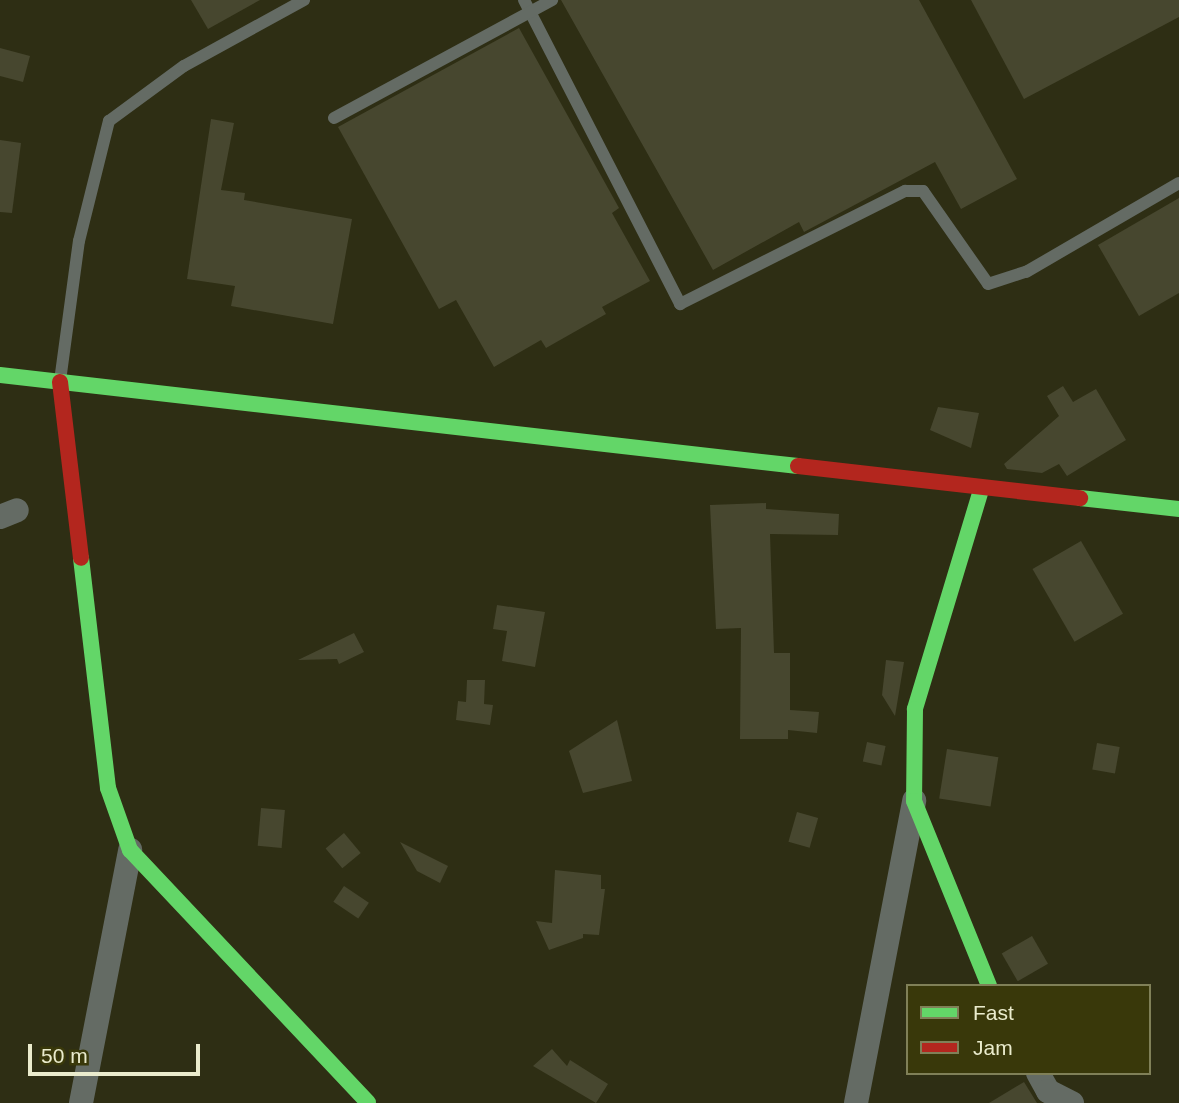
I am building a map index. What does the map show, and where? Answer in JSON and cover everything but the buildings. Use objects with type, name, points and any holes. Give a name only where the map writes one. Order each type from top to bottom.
[{"type":"street","points":[[0,375],[981,490],[1179,509]]},
{"type":"street","points":[[60,382],[108,788],[130,850],[368,1103]]},
{"type":"street","points":[[856,1103],[914,801],[915,709],[981,490]]},
{"type":"street","points":[[914,801],[988,984]]},
{"type":"street","points":[[81,1103],[130,850]]},
{"type":"street","points":[[1039,1075],[1048,1091],[1072,1103]]},
{"type":"lane","points":[[60,382],[79,241],[109,121],[184,66],[304,0]]},
{"type":"lane","points":[[524,0],[680,304],[905,191],[923,191],[988,284],[1026,272],[1179,183]]},
{"type":"lane","points":[[334,118],[552,0]]},
{"type":"traffic: fast","points":[[0,375],[798,466]]},
{"type":"traffic: fast","points":[[981,490],[915,709],[914,801],[988,984]]},
{"type":"traffic: fast","points":[[1080,498],[1179,509]]},
{"type":"traffic: fast","points":[[81,558],[108,788],[130,850],[368,1103]]},
{"type":"traffic: jam","points":[[60,382],[81,558]]},
{"type":"traffic: jam","points":[[798,466],[1080,498]]}]
